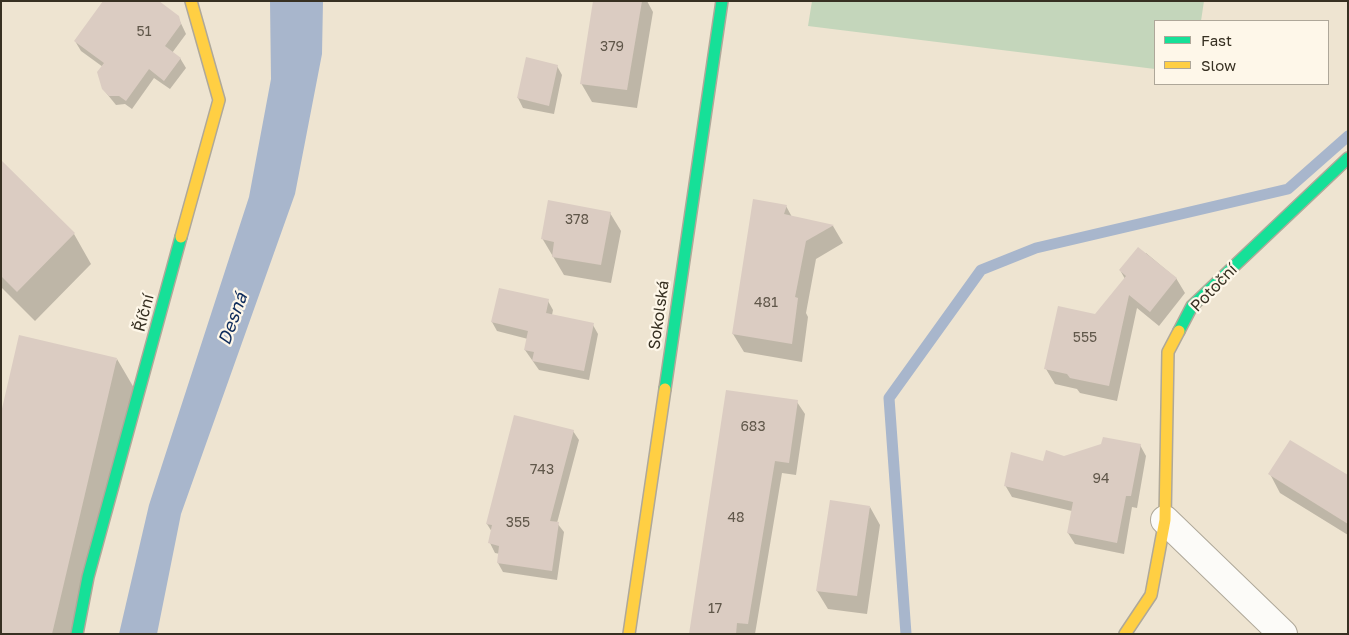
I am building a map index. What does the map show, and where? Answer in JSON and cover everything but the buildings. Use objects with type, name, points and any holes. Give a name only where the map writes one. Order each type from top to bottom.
[{"type":"street","name":"Říční","points":[[77,634],[88,577],[219,100],[191,1]]},
{"type":"street","name":"Sokolská","points":[[629,634],[722,1]]},
{"type":"street","name":"Potoční","points":[[1125,634],[1151,596],[1165,520],[1168,352],[1192,306],[1348,158]]},
{"type":"street","points":[[1165,520],[1283,634]]},
{"type":"green space","points":[[812,1],[1204,1],[1201,20],[1154,20],[1154,69],[808,26]]},
{"type":"water","name":"Desná","points":[[270,1],[323,1],[322,54],[295,194],[181,514],[157,634],[119,634],[149,505],[249,197],[271,79]]},
{"type":"waterway","points":[[906,634],[889,398],[981,270],[1036,248],[1288,189],[1348,136]]},
{"type":"traffic: fast","points":[[665,389],[722,1]]},
{"type":"traffic: fast","points":[[1179,331],[1192,306],[1348,158]]},
{"type":"traffic: fast","points":[[77,634],[88,577],[181,237]]},
{"type":"traffic: slow","points":[[181,237],[219,100],[191,1]]},
{"type":"traffic: slow","points":[[1125,634],[1151,595],[1165,520],[1168,352],[1179,331]]},
{"type":"traffic: slow","points":[[629,634],[665,389]]}]
